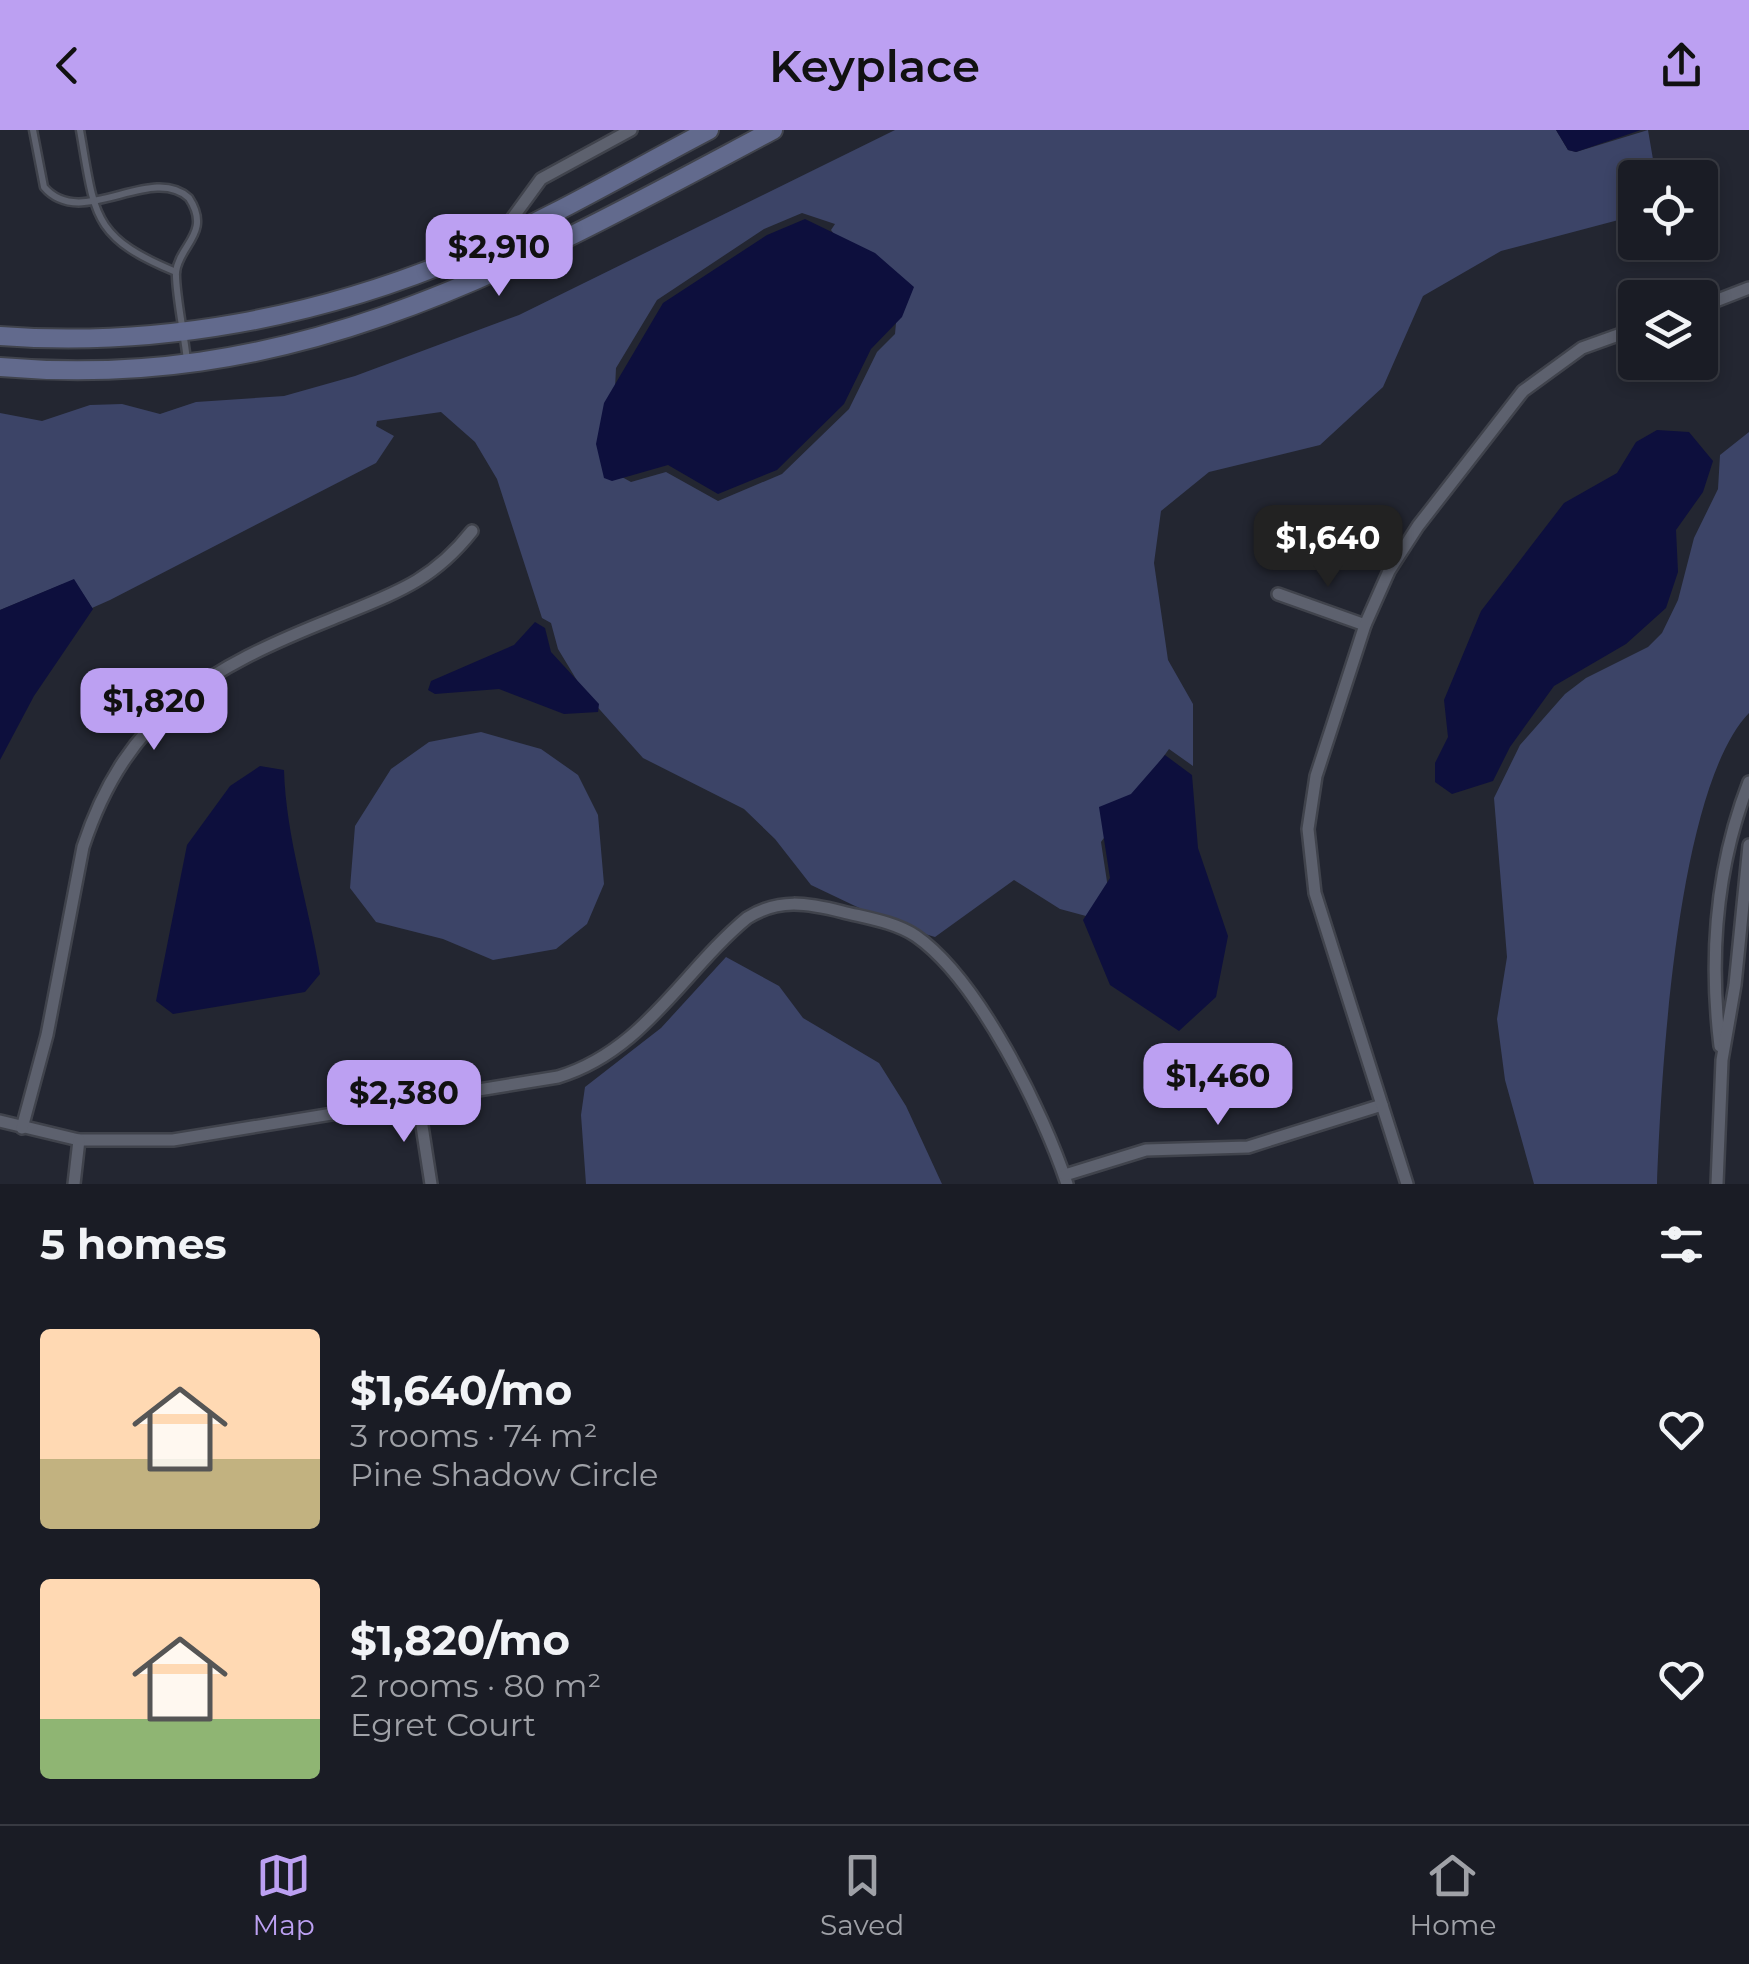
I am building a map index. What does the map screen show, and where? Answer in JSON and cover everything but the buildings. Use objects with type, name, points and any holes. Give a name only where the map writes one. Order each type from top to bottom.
[{"type":"main road","points":[[0,336],[81,338],[184,331],[342,300],[495,242],[709,130]]},
{"type":"main road","points":[[0,366],[76,369],[187,362],[313,339],[452,294],[558,244],[772,130]]},
{"type":"street","points":[[495,242],[541,179],[631,130]]},
{"type":"street","points":[[1718,301],[1749,288]]},
{"type":"street","points":[[1407,1184],[1321,915],[1308,849],[1316,776],[1364,625],[1402,549],[1511,404],[1566,357],[1618,336]]},
{"type":"street","points":[[22,1128],[46,1035],[83,847],[94,817],[138,741],[175,703],[218,669],[422,582],[472,531]]},
{"type":"street","points":[[1278,594],[1364,625]]},
{"type":"street","points":[[1722,1060],[1713,992],[1718,906],[1727,838],[1749,782]]},
{"type":"street","points":[[1717,1184],[1722,1060],[1736,984],[1749,844]]},
{"type":"street","points":[[0,1121],[78,1140],[173,1140],[549,1079],[591,1064],[637,1033],[746,918],[778,904],[804,903],[897,927],[929,948],[981,1012],[1011,1059],[1043,1120],[1066,1180],[1146,1150],[1248,1146],[1382,1106]]},
{"type":"street","points":[[418,1100],[431,1184]]},
{"type":"street","points":[[74,1184],[78,1140]]},
{"type":"lane","points":[[33,130],[39,173],[51,195],[73,202],[166,187],[182,192],[194,206],[197,225],[176,272],[187,362]]},
{"type":"lane","points":[[80,130],[92,200],[118,244],[176,272]]},
{"type":"shaded area","points":[[895,130],[1556,130],[1568,150],[1576,152],[1648,130],[1653,160],[1618,160],[1618,220],[1501,251],[1423,296],[1383,387],[1320,445],[1209,472],[1161,511],[1154,563],[1168,660],[1193,704],[1193,766],[1169,749],[1101,842],[1109,895],[1086,916],[1060,909],[1014,880],[935,937],[895,925],[811,885],[775,839],[744,809],[643,758],[584,692],[558,649],[551,623],[542,618],[497,479],[475,442],[441,412],[377,421],[376,426],[394,436],[376,463],[110,600],[92,608],[81,591],[63,584],[0,610],[0,413],[42,421],[90,405],[122,404],[160,414],[196,402],[284,396],[355,376],[519,315]],"holes":[[[802,213],[835,224],[831,230],[896,323],[895,334],[877,352],[849,409],[782,474],[718,501],[666,472],[631,482],[611,471],[616,368],[657,300],[764,229]]]},
{"type":"shaded area","points":[[1556,130],[1641,130],[1576,152],[1568,150]]},
{"type":"shaded area","points":[[805,219],[875,253],[914,287],[902,317],[871,349],[844,404],[777,470],[718,494],[668,465],[612,481],[604,478],[596,444],[604,403],[663,303],[767,235]]},
{"type":"shaded area","points":[[1657,430],[1689,432],[1713,461],[1703,492],[1676,530],[1678,572],[1666,608],[1626,644],[1554,686],[1510,747],[1493,781],[1452,794],[1435,782],[1435,763],[1448,737],[1444,700],[1481,611],[1564,503],[1617,473],[1636,442]]},
{"type":"shaded area","points":[[1749,432],[1749,713],[1724,751],[1704,803],[1689,867],[1669,1008],[1657,1184],[1534,1184],[1505,1080],[1497,1019],[1507,957],[1494,798],[1520,745],[1565,694],[1586,678],[1648,647],[1662,633],[1678,600],[1694,538],[1718,489],[1720,455]]},
{"type":"shaded area","points":[[74,579],[93,609],[34,696],[0,760],[0,610]]},
{"type":"shaded area","points":[[535,622],[545,628],[551,652],[599,704],[598,712],[564,714],[499,689],[435,694],[428,690],[431,681],[514,645]]},
{"type":"shaded area","points":[[481,732],[541,749],[578,775],[598,815],[604,884],[587,924],[556,949],[493,960],[443,939],[376,922],[350,888],[355,826],[391,769],[429,742]]},
{"type":"shaded area","points":[[1165,755],[1192,775],[1198,848],[1228,936],[1216,997],[1179,1031],[1110,985],[1083,920],[1110,878],[1099,807],[1131,794]]},
{"type":"shaded area","points":[[260,766],[284,770],[293,847],[320,974],[305,992],[173,1014],[156,1001],[187,845],[230,786]]},
{"type":"shaded area","points":[[726,957],[779,986],[803,1018],[879,1063],[906,1106],[942,1184],[586,1184],[581,1115],[585,1087],[661,1028]]}]
